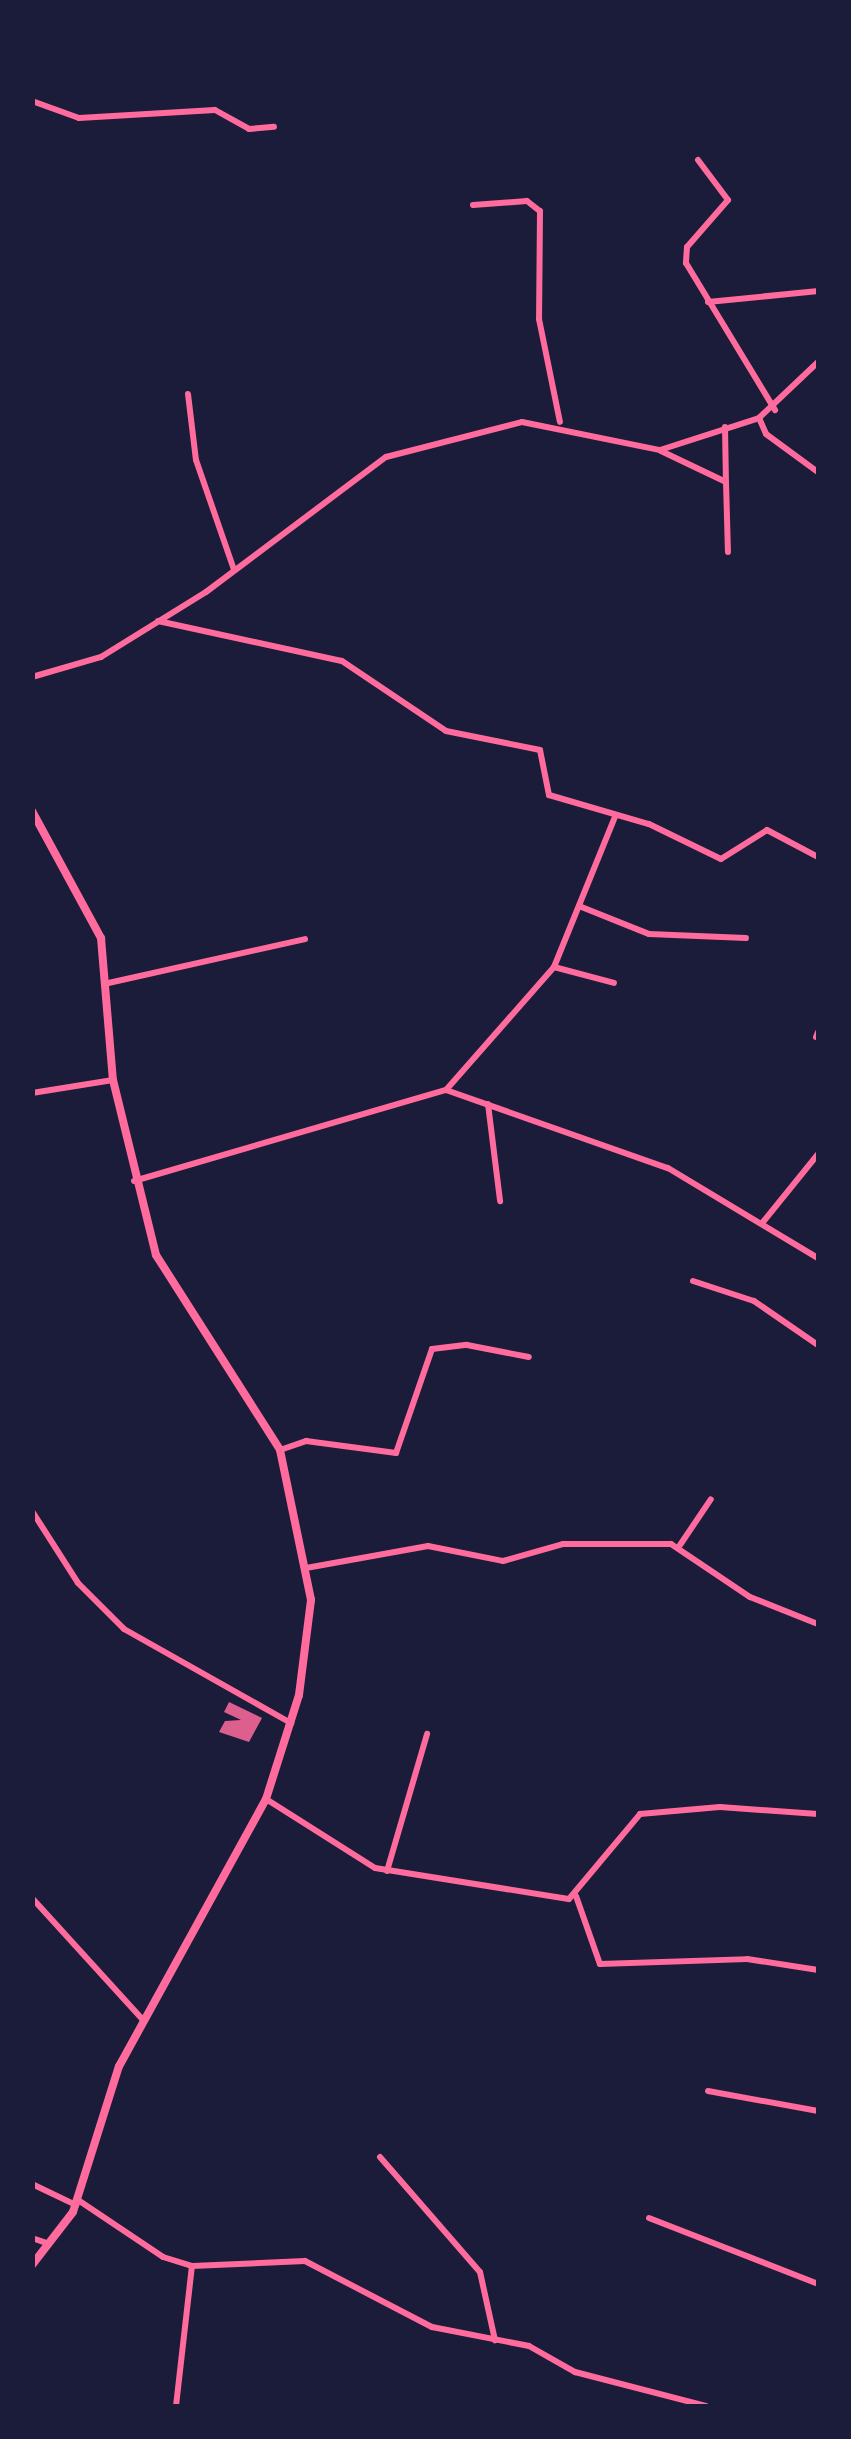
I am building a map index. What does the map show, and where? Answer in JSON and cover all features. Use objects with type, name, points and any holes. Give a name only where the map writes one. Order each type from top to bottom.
[{"type":"street","points":[[32,101],[78,118],[216,110],[248,130],[274,127]]},
{"type":"street","points":[[698,160],[728,200],[686,251],[708,302],[774,410]]},
{"type":"street","points":[[474,205],[527,201],[540,212],[540,319],[560,422]]},
{"type":"street","points":[[708,302],[818,291]]},
{"type":"street","points":[[32,676],[101,656],[234,570],[386,457],[488,425],[560,422],[632,450],[660,450],[760,418],[774,410],[818,362]]},
{"type":"street","points":[[188,394],[196,460],[234,570]]},
{"type":"street","points":[[760,418],[766,434],[818,472]]},
{"type":"street","points":[[725,427],[728,552]]},
{"type":"street","points":[[660,450],[726,482]]},
{"type":"street","points":[[157,621],[342,661],[384,697],[446,731],[540,750],[549,795],[615,816],[721,859],[767,830],[818,858]]},
{"type":"street","points":[[32,812],[91,906],[104,984],[113,1080],[134,1181],[166,1278],[280,1450],[306,1568],[310,1627],[291,1723],[266,1799],[143,2020],[105,2100],[77,2202],[32,2264]]},
{"type":"street","points":[[134,1181],[446,1090],[554,967],[615,816]]},
{"type":"street","points":[[579,906],[649,934],[746,938]]},
{"type":"street","points":[[104,984],[305,939]]},
{"type":"street","points":[[554,967],[614,984]]},
{"type":"street","points":[[32,1093],[113,1080]]},
{"type":"street","points":[[446,1090],[637,1154],[763,1222],[818,1258]]},
{"type":"street","points":[[488,1104],[500,1201]]},
{"type":"street","points":[[763,1222],[818,1154]]},
{"type":"street","points":[[693,1281],[754,1301],[818,1345]]},
{"type":"street","points":[[280,1450],[306,1441],[396,1454],[432,1349],[467,1345],[528,1358]]},
{"type":"street","points":[[680,1545],[711,1498]]},
{"type":"street","points":[[32,1511],[78,1583],[124,1629],[291,1723]]},
{"type":"street","points":[[306,1568],[428,1546],[503,1561],[563,1544],[680,1545],[750,1597],[818,1624]]},
{"type":"street","points":[[386,1870],[427,1734]]},
{"type":"street","points":[[266,1799],[355,1861],[386,1870],[576,1896]]},
{"type":"street","points":[[576,1896],[640,1814],[720,1807],[818,1814]]},
{"type":"street","points":[[576,1896],[600,1964],[747,1959],[818,1970]]},
{"type":"street","points":[[32,1898],[143,2020]]},
{"type":"street","points":[[708,2091],[818,2111]]},
{"type":"street","points":[[380,2157],[480,2272],[495,2340]]},
{"type":"street","points":[[32,2184],[77,2202],[135,2244],[192,2266],[305,2261],[398,2313],[706,2406]]},
{"type":"street","points":[[649,2218],[818,2284]]},
{"type":"street","points":[[32,2238],[49,2244]]},
{"type":"street","points":[[176,2406],[192,2266]]},
{"type":"building","points":[[229,1702],[262,1718],[249,1742],[219,1732],[225,1721],[241,1720],[224,1712]]}]
